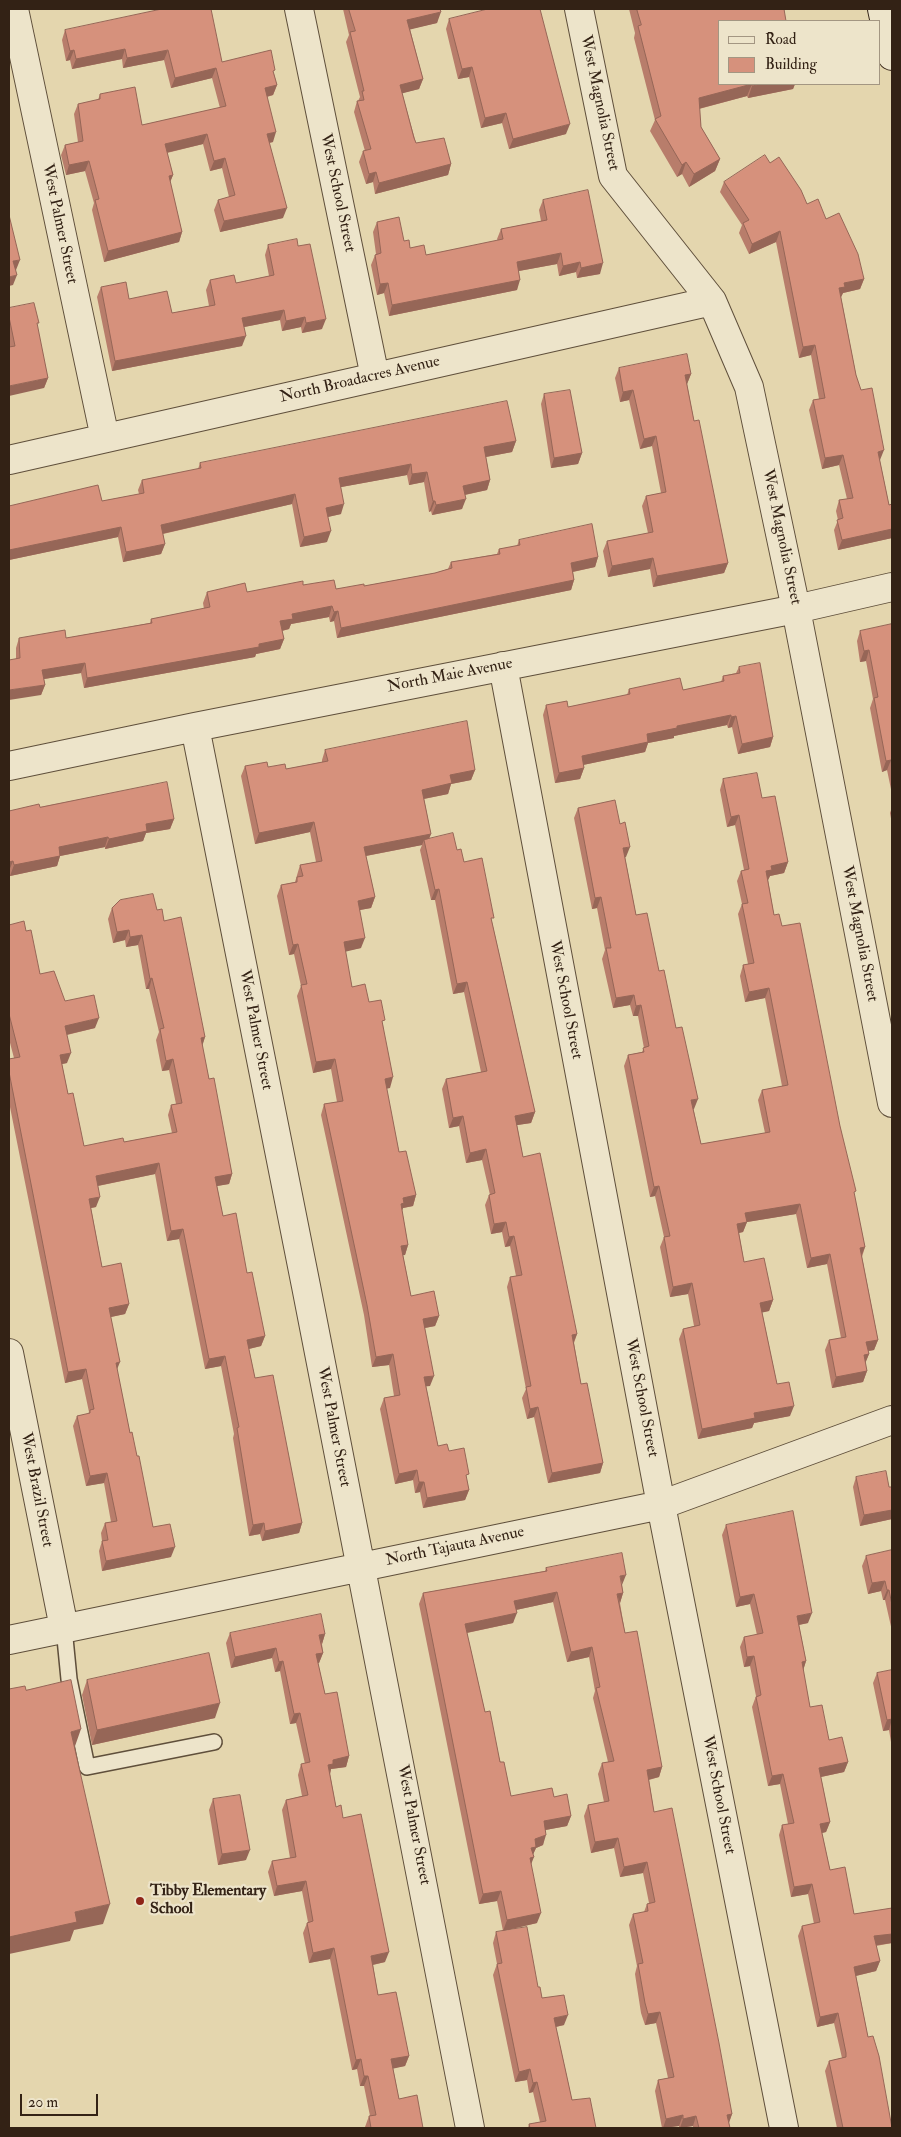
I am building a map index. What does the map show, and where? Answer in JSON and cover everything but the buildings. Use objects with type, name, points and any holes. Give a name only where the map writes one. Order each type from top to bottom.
[{"type":"street","name":"West School Street","points":[[299,9],[375,377]]},
{"type":"street","name":"West Magnolia Street","points":[[579,9],[613,176],[712,301],[749,387],[796,609],[892,1103]]},
{"type":"street","points":[[882,9],[892,56]]},
{"type":"street","name":"West Palmer Street","points":[[14,10],[104,438]]},
{"type":"street","name":"North Broadacres Avenue","points":[[9,460],[712,301]]},
{"type":"street","name":"North Maie Avenue","points":[[9,766],[195,727],[796,609],[892,587]]},
{"type":"street","name":"West School Street","points":[[502,666],[661,1505],[784,2128]]},
{"type":"street","name":"West Palmer Street","points":[[195,727],[360,1566],[395,1731],[470,2128]]},
{"type":"street","name":"West Brazil Street","points":[[9,1353],[64,1628]]},
{"type":"street","name":"North Tajauta Avenue","points":[[9,1640],[661,1505],[892,1420]]},
{"type":"lane","points":[[64,1628],[69,1679],[86,1768],[214,1742]]},
{"type":"place","name":"Tibby Elementary School","points":[[140,1901]]}]
